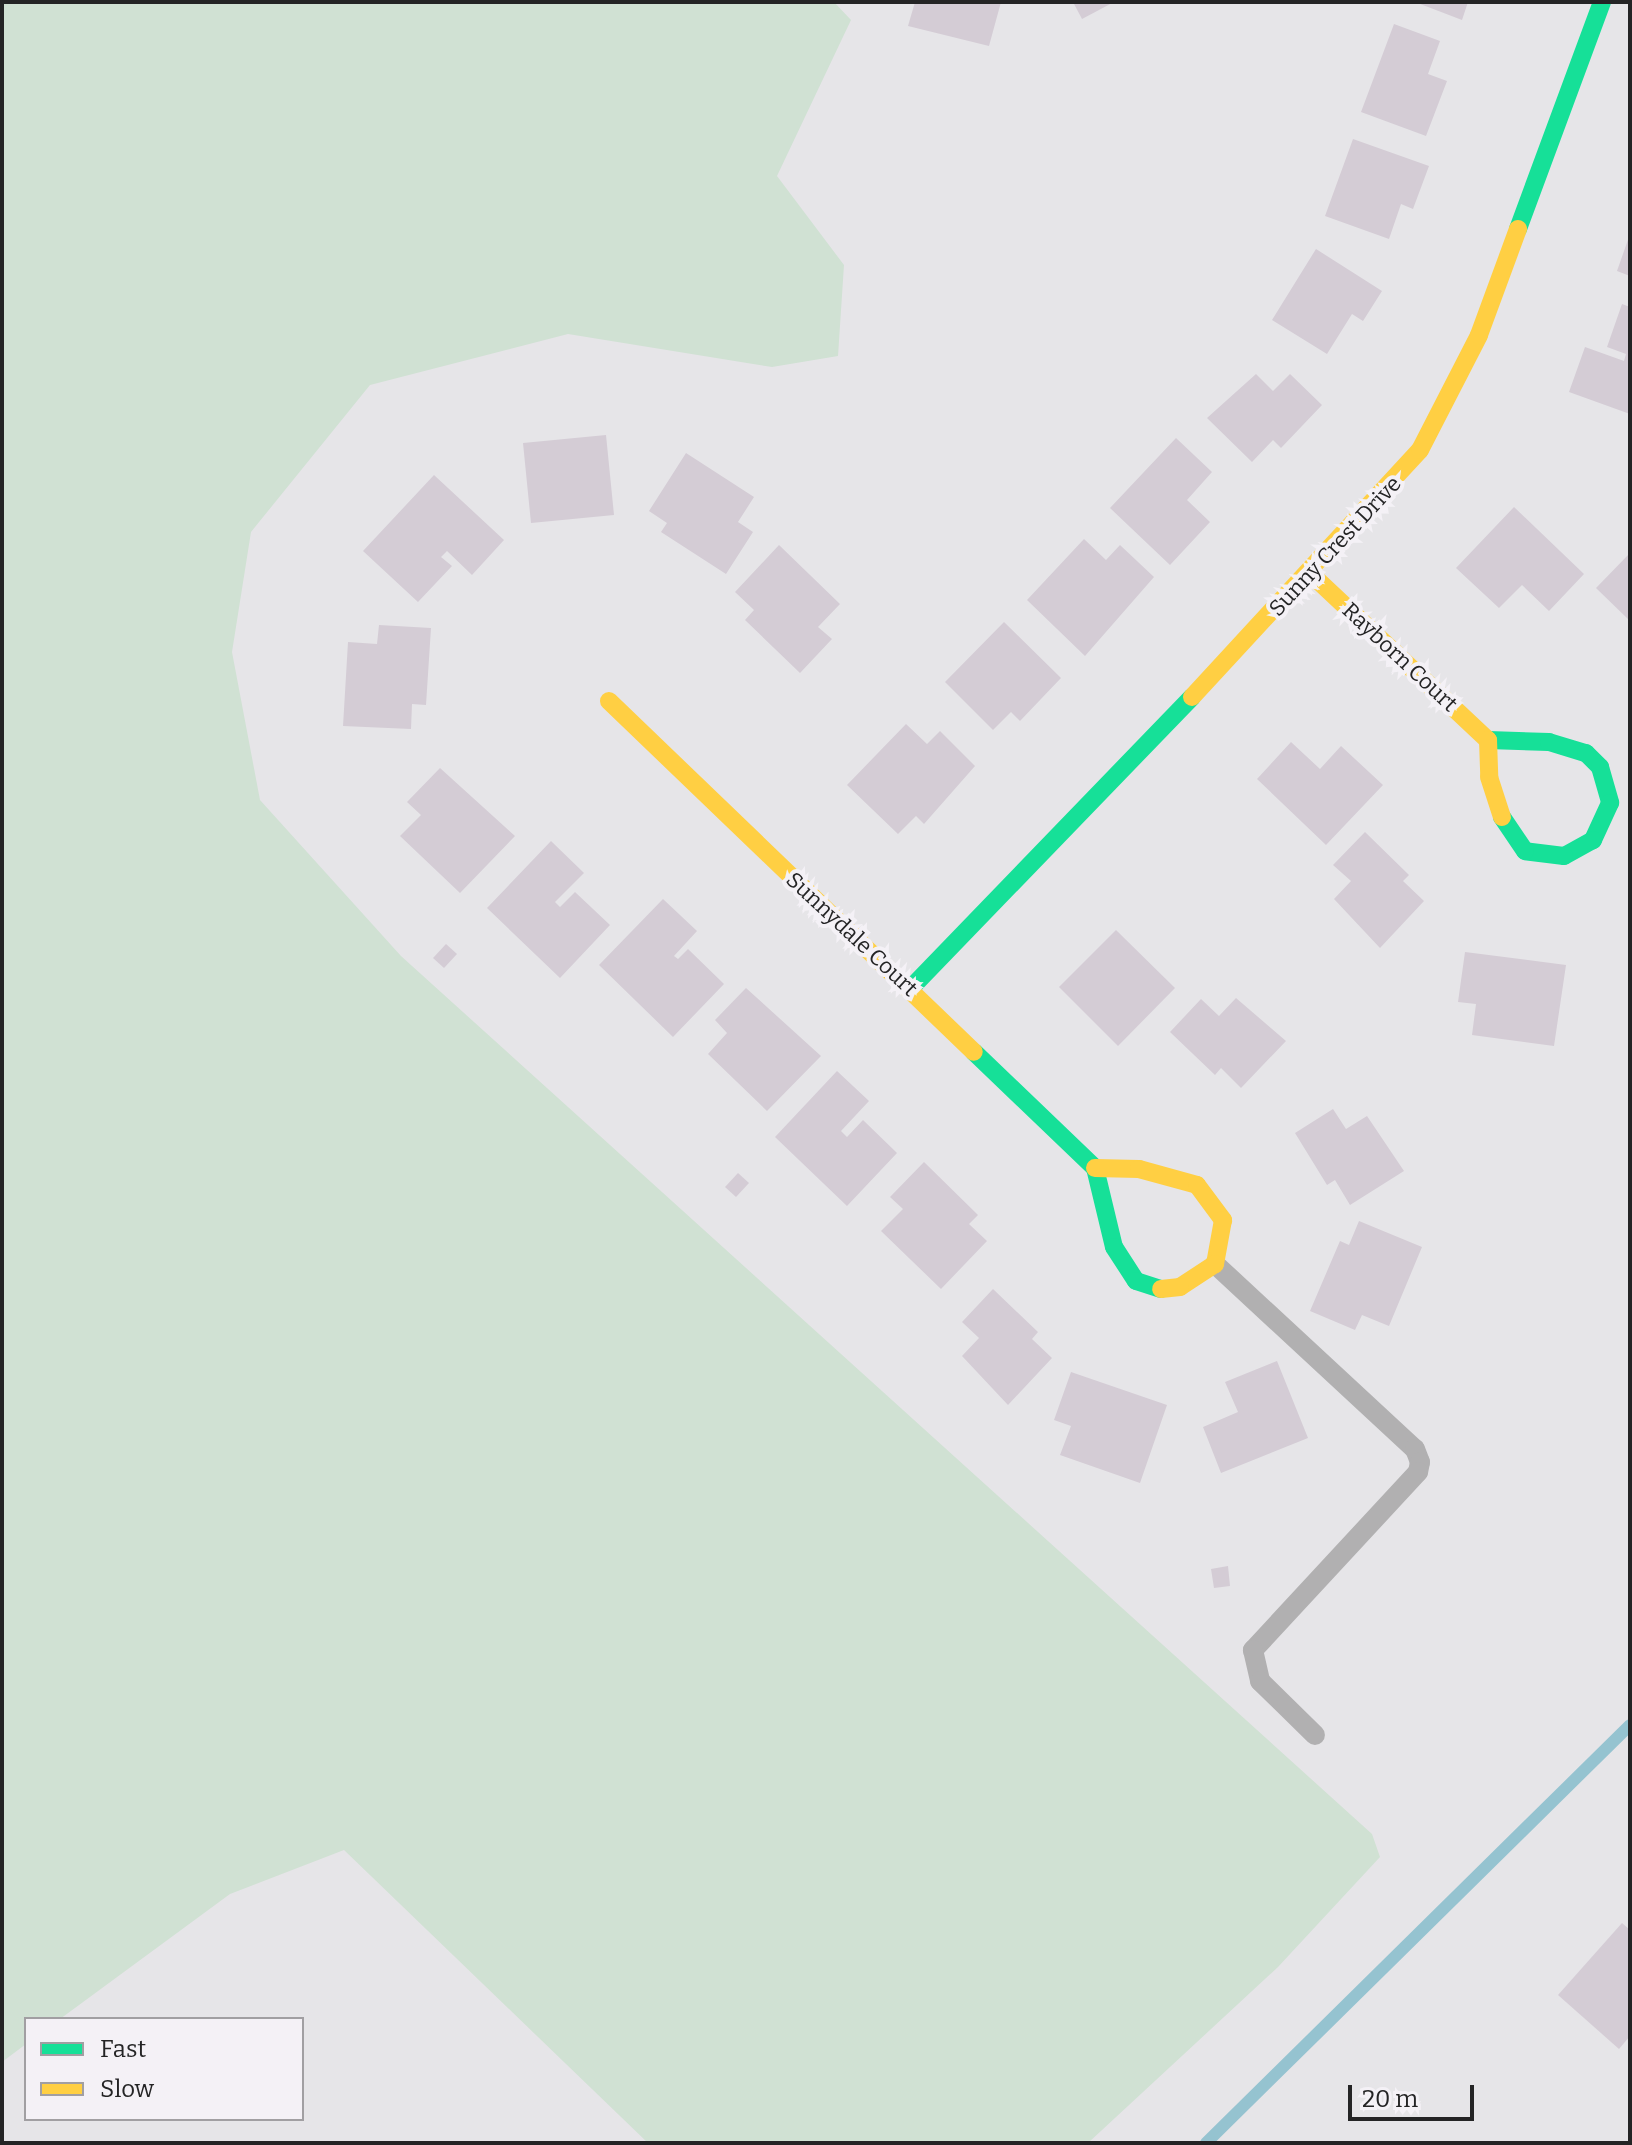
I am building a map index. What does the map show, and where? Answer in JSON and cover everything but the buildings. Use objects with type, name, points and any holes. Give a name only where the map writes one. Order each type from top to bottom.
[{"type":"street","name":"Sunny Crest Drive","points":[[910,989],[1311,574],[1405,470],[1447,402],[1500,284],[1602,2]]},
{"type":"street","name":"Rayborn Court","points":[[1311,574],[1488,740]]},
{"type":"street","name":"Sunnydale Court","points":[[609,701],[1095,1168]]},
{"type":"street","points":[[1488,740],[1569,746],[1593,760],[1607,782],[1610,803],[1593,840],[1564,856],[1525,851],[1499,813],[1489,777],[1488,740]]},
{"type":"street","points":[[1095,1168],[1139,1169],[1197,1185],[1223,1220],[1215,1264],[1180,1287],[1156,1289],[1136,1281],[1114,1247],[1095,1168]]},
{"type":"lane","points":[[1215,1264],[1405,1439],[1420,1462],[1418,1472],[1253,1650],[1260,1681],[1315,1735]]},
{"type":"green space","points":[[2,2],[834,2],[851,20],[777,176],[844,265],[838,356],[772,367],[568,334],[370,385],[251,532],[232,652],[260,800],[401,956],[1372,1834],[1380,1857],[1278,1967],[1088,2143],[648,2143],[344,1850],[230,1894],[63,2017],[24,2017],[24,2046],[2,2062]]},
{"type":"waterway","points":[[1206,2143],[1630,1725]]},
{"type":"traffic: fast","points":[[1518,229],[1602,2]]},
{"type":"traffic: fast","points":[[910,989],[1192,697]]},
{"type":"traffic: fast","points":[[1488,740],[1549,742],[1586,753],[1600,767],[1610,803],[1593,840],[1564,856],[1525,851],[1502,817]]},
{"type":"traffic: fast","points":[[974,1052],[1095,1168],[1114,1247],[1136,1281],[1161,1289]]},
{"type":"traffic: slow","points":[[1192,697],[1420,450],[1479,335],[1518,229]]},
{"type":"traffic: slow","points":[[1311,574],[1488,740],[1489,777],[1502,817]]},
{"type":"traffic: slow","points":[[609,701],[974,1052]]},
{"type":"traffic: slow","points":[[1095,1168],[1139,1169],[1197,1185],[1223,1220],[1215,1264],[1180,1287],[1161,1289]]}]
